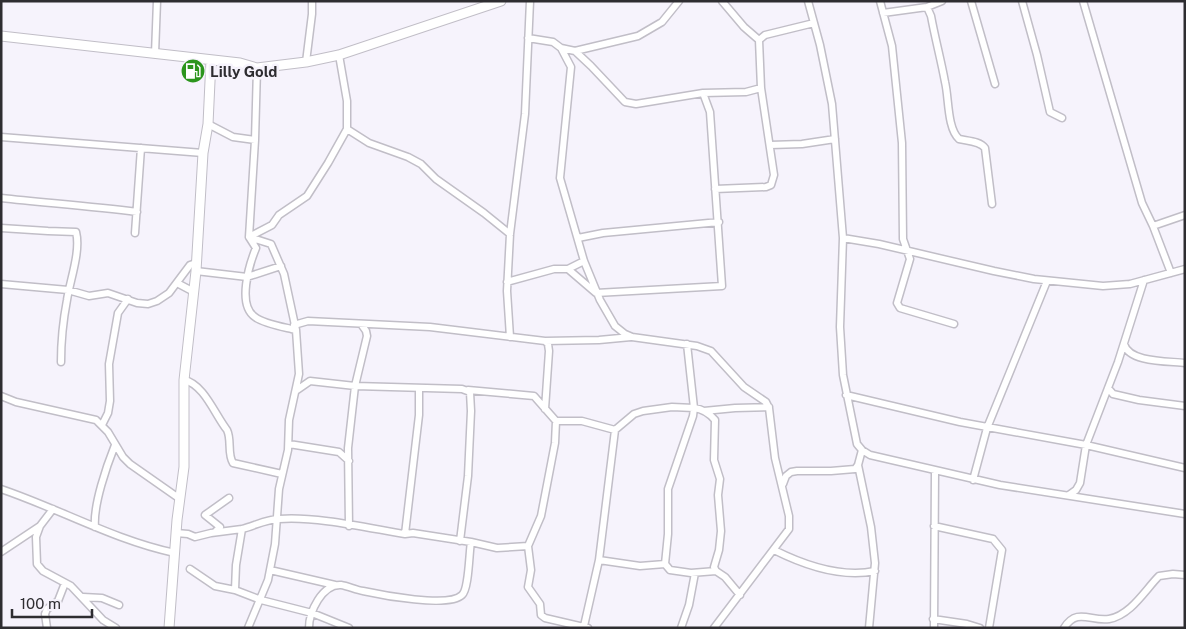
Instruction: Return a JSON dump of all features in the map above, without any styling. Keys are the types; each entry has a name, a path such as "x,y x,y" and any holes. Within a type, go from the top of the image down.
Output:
{"street":[{"path":"155,54 157,1"},
{"path":"306,62 312,1"},
{"path":"1,36 240,63 257,68 306,62 339,55 473,6 501,1"},
{"path":"510,337 507,315 507,282 510,234 525,114 530,1"},
{"path":"528,38 553,42 561,48 575,51 638,36 662,22 679,1"},
{"path":"722,1 744,27 760,40"},
{"path":"808,1 832,104 843,238 840,327 843,375 857,444 870,455 973,480 1185,514"},
{"path":"880,1 892,46 902,143 903,239 910,259 897,303 898,306 954,324"},
{"path":"884,13 927,6 942,1"},
{"path":"971,1 995,84"},
{"path":"1022,1 1050,112 1062,118"},
{"path":"1083,1 1142,203 1171,272"},
{"path":"927,6 931,16 954,130 959,139 978,143 985,148 992,204"},
{"path":"715,189 766,187 774,181 760,88 760,40 765,35 814,23"},
{"path":"561,48 571,68 560,178 584,261 596,293 615,326 632,337"},
{"path":"575,51 625,102 636,104 703,93 746,92 760,88"},
{"path":"250,236 272,225 280,215 307,196 347,129 347,101 339,55"},
{"path":"169,628 185,446 184,380 194,292 203,153 208,124 211,60"},
{"path":"257,68 250,236 256,248 247,277 247,307 253,316 260,320 295,328 308,321 430,327 545,341 632,337 687,344 711,351 744,387 766,402 769,407 775,458 783,485 790,523 785,535 714,628"},
{"path":"568,269 596,293 722,286 710,112 703,93"},
{"path":"208,124 233,137 255,140"},
{"path":"347,129 370,143 408,157 421,164 436,179 484,212 510,234"},
{"path":"1,137 203,153"},
{"path":"770,145 802,144 835,139"},
{"path":"135,233 141,148"},
{"path":"1,198 137,212"},
{"path":"1153,226 1185,215"},
{"path":"578,238 603,233 718,222"},
{"path":"1,228 76,232 78,240 61,339 61,362"},
{"path":"248,628 261,600 276,544 279,489 289,444 290,420 299,374 295,328 284,274 272,244 250,236"},
{"path":"843,238 1047,281 1103,286 1130,284 1185,269"},
{"path":"507,282 554,269 568,269 584,261"},
{"path":"1,284 68,290 89,296 108,293 137,303 151,304 169,293 190,265 247,277 281,266"},
{"path":"1069,495 1076,490 1080,483 1086,445 1118,362 1144,280"},
{"path":"973,480 987,428 1047,281"},
{"path":"177,283 194,292"},
{"path":"102,425 108,413 110,401 109,364 118,313 128,300"},
{"path":"349,526 348,448 355,386 367,336 361,324"},
{"path":"545,341 548,344 549,351 545,409"},
{"path":"687,344 694,408 668,489 668,534 665,564 670,570 695,573 716,571"},
{"path":"1124,344 1125,350 1131,354 1156,361 1185,363"},
{"path":"1118,362 1124,355 1131,354"},
{"path":"299,374 310,381 355,386 468,390 534,396 546,389"},
{"path":"184,380 194,383 202,392 227,430 230,436 231,459 233,463 282,474"},
{"path":"297,390 310,381"},
{"path":"405,534 420,415 420,388"},
{"path":"1108,388 1113,394"},
{"path":"460,541 469,467 471,396 468,390"},
{"path":"1105,396 1113,394 1148,402 1181,404 1185,406"},
{"path":"846,395 987,428 1086,445 1185,468"},
{"path":"1,396 16,402 96,420 108,432 115,445 130,464 180,499"},
{"path":"534,396 556,421 555,443 541,516 528,546 531,570 528,587 540,604 541,615 545,618 586,627 598,560 616,430 634,414 643,411 672,408 694,408 704,411 769,407"},
{"path":"704,411 715,420 714,460 720,478 718,495 721,531 720,550 714,567 740,595"},
{"path":"556,421 582,421 616,430"},
{"path":"289,444 339,452 349,461"},
{"path":"95,526 95,516 106,468 115,445"},
{"path":"339,452 348,448"},
{"path":"862,450 858,465 871,527 875,571 869,628"},
{"path":"783,485 786,476 791,472 855,469 858,465"},
{"path":"934,628 935,471"},
{"path":"1,489 95,526 120,538 175,553"},
{"path":"215,532 220,528 205,515 229,498"},
{"path":"53,509 40,526 36,537 37,564 43,571 71,586 103,620 116,628"},
{"path":"176,533 195,537 215,532 242,529 278,518 324,521 405,534 413,533 497,548 528,546"},
{"path":"1,552 40,526"},
{"path":"934,526 992,539 1002,550 989,628"},
{"path":"235,590 236,565 242,529"},
{"path":"309,628 312,613 321,596 330,588 336,586 342,585 364,592 429,601 446,601 459,597 465,590 471,542"},
{"path":"774,550 797,561 829,569 862,574 875,571"},
{"path":"598,560 640,566 665,564"},
{"path":"190,569 215,586 235,590 261,600 312,613 336,626 349,628"},
{"path":"270,570 336,586"},
{"path":"681,628 689,605 695,573"},
{"path":"1064,628 1069,620 1074,617 1114,618 1143,597 1159,576 1185,575"},
{"path":"47,628 45,614 47,609 58,602 65,583"},
{"path":"82,597 102,598 120,605"},
{"path":"933,619 980,628"}],"place":[{"name":"Lilly Gold","path":"193,71"}]}
